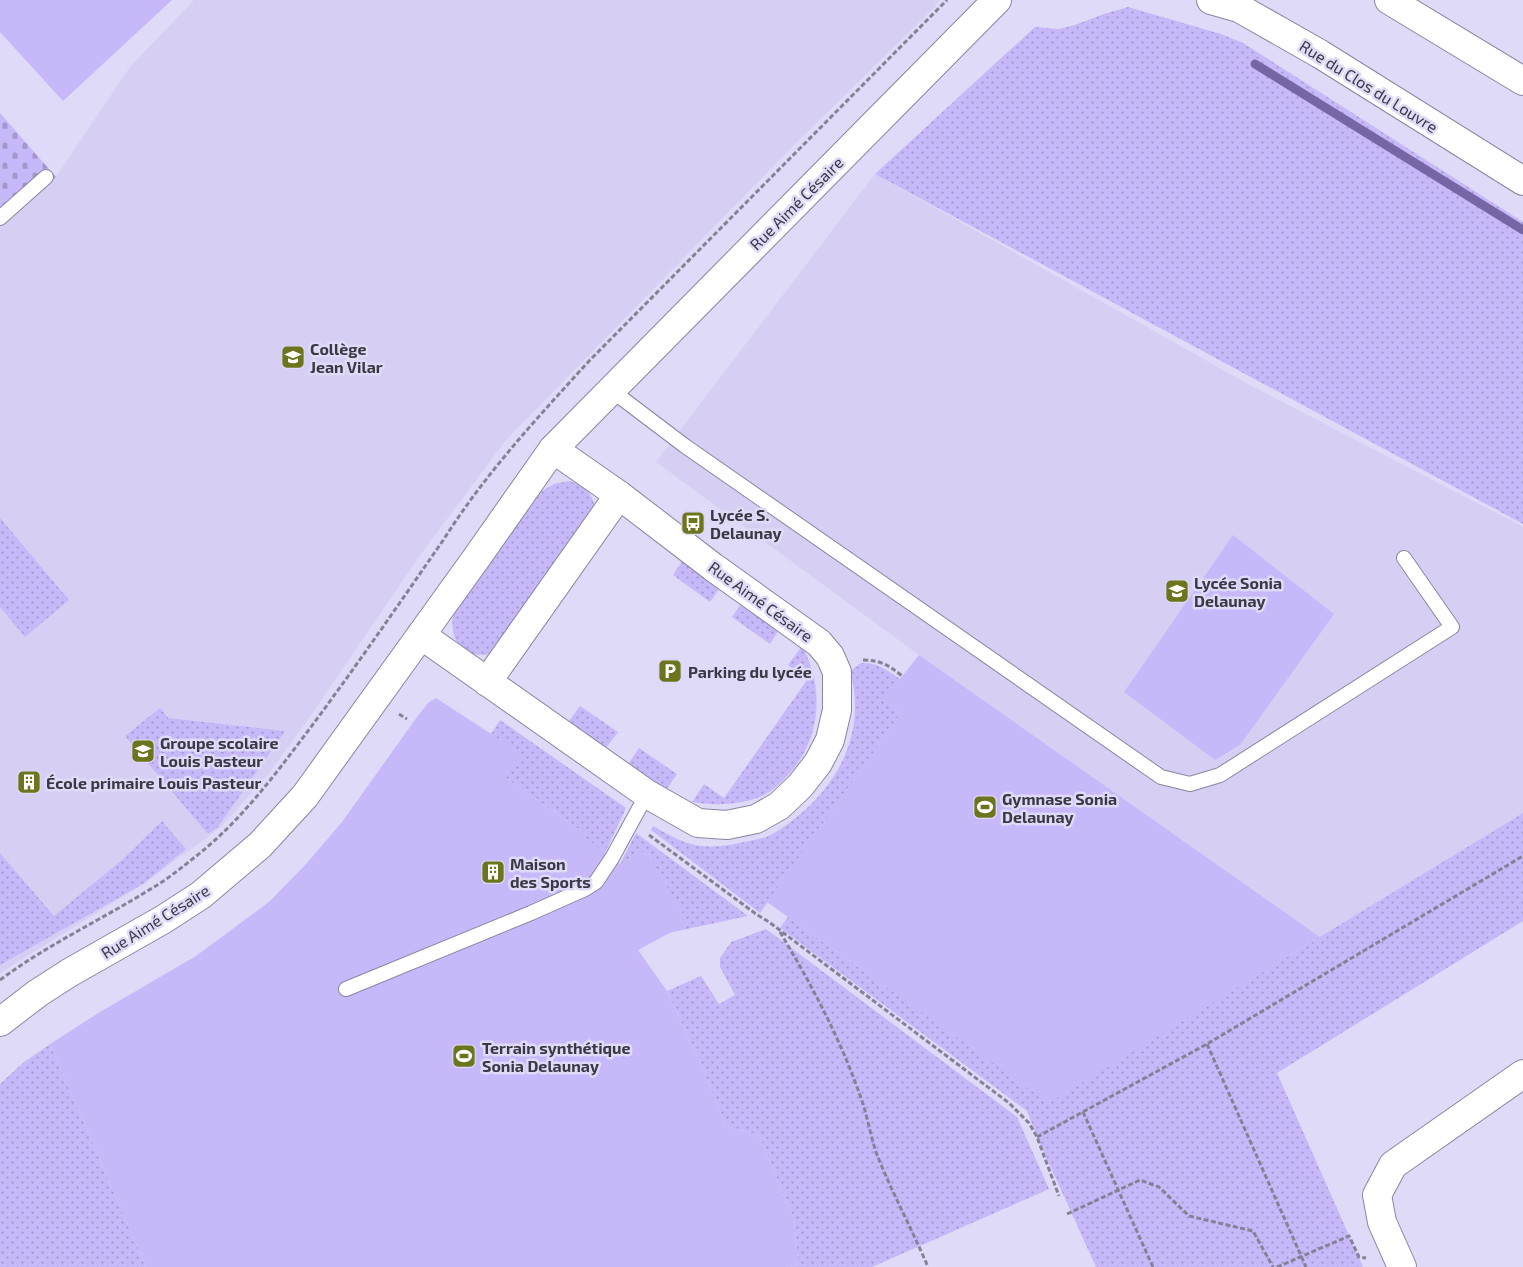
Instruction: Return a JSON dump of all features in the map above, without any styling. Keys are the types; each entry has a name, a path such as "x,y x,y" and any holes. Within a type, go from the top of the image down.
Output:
{"street":[{"name":"Rue Aimé Césaire","path":"0,1022 46,988 164,919 201,895 260,845 305,796 553,449 997,0"},
{"name":"Rue du Clos du Louvre","path":"1211,0 1239,8 1320,54 1523,181"},
{"path":"1389,0 1523,81"},
{"name":"Rue Aimé Césaire","path":"421,635 647,794 698,823 726,825 756,820 779,806 800,786 818,763 830,740 837,710 837,672 830,656 819,642 706,562 619,495 553,449"},
{"path":"487,682 619,495"},
{"path":"1402,1267 1382,1222 1377,1195 1394,1165 1523,1074"}],"lane":[{"path":"0,218 46,177"},
{"path":"611,390 686,446 1161,777 1190,784 1220,775 1452,626 1404,558"},
{"path":"346,989 531,913 585,889 596,882 647,794"}],"path":[{"path":"632,822 1009,1103 1029,1124 1037,1137 1059,1196"},
{"path":"1037,1137 1207,1044 1523,856"},
{"path":"778,930 801,967 826,1015 862,1104 876,1152 928,1267"},
{"path":"1207,1044 1306,1267"},
{"path":"1083,1112 1153,1267"},
{"path":"1067,1214 1140,1180 1160,1187 1189,1216 1253,1230 1273,1267"},
{"path":"1277,1267 1342,1239"}],"shaded area":[{"name":"Collège Jean Vilar","path":"194,0 939,0 935,7 799,140 506,440 418,558 305,724 266,777 220,828 143,884 0,973 0,227 56,177 129,68"},
{"name":"Lycée Sonia Delaunay","path":"875,174 1248,384 1523,527 1523,813 1320,937 919,655 656,462"}],"green space":[{"path":"0,0 172,0 63,101 0,32"},
{"path":"1128,7 1221,34 1243,43 1523,222 1523,524 875,174 1035,27 1059,29"},
{"path":"0,113 56,177 0,227"},
{"path":"569,481 581,486 588,492 597,513 494,654 484,655 468,652 457,642 452,625 453,615 542,491 554,484"},
{"path":"0,518 69,600 25,637 0,607"},
{"path":"1233,535 1334,614 1240,745 1215,760 1124,692"},
{"path":"683,560 721,586 710,602 673,575"},
{"path":"743,601 780,628 770,644 732,617"},
{"path":"802,646 814,679 816,713 813,730 799,761 777,786 764,795 747,801 729,804 692,802 704,784 724,798 807,680 788,665"},
{"name":"Gymnase Sonia Delaunay","path":"919,655 1320,937 1049,1103 767,902 902,712 883,700"},
{"path":"861,663 877,665 900,679 884,700 902,712 760,913 651,830 653,826 689,844 719,846 766,837 798,816 814,802 827,786 838,769 846,751 855,713 850,671"},
{"name":"Terrain synthétique Sonia Delaunay","path":"436,698 522,754 506,778 587,835 586,838 620,864 646,850 688,923 638,950 667,991 702,1066 726,1126 759,1135 794,1219 798,1264 791,1267 146,1267 50,1044 100,1012 196,956 269,902 307,863 342,822 417,717 428,703"},
{"path":"580,706 618,732 606,748 569,721"},
{"path":"160,708 168,718 285,731 218,827 208,834 125,736"},
{"path":"500,720 626,808 605,853 585,838 587,835 506,778 491,734"},
{"path":"639,748 677,774 666,790 629,763"},
{"path":"1523,813 1523,921 1277,1073 1363,1267 1096,1267 1027,1111 780,928 788,917 1049,1102"},
{"path":"162,821 186,849 143,884 0,965 0,853 54,916 123,859"},
{"path":"636,833 748,916 668,933 688,923 646,851 620,864"},
{"path":"766,929 1017,1117 1049,1189 872,1267 791,1267 798,1264 794,1219 759,1135 726,1126 702,1066 667,991 701,976 719,1004 735,995 720,967 720,958 731,942"},
{"path":"50,1044 146,1267 0,1267 0,1084 23,1063"}],"waterway":[{"path":"1255,64 1523,230"}],"place":[{"name":"Collège Jean Vilar","path":"293,357"},
{"name":"Lycée S. Delaunay","path":"693,523"},
{"name":"Lycée Sonia Delaunay","path":"1177,591"},
{"name":"Parking du lycée","path":"670,671"},
{"name":"Groupe scolaire Louis Pasteur","path":"143,751"},
{"name":"École primaire Louis Pasteur","path":"29,782"},
{"name":"Gymnase Sonia Delaunay","path":"985,807"},
{"name":"Maison des Sports","path":"493,872"},
{"name":"Terrain synthétique Sonia Delaunay","path":"464,1056"}]}
